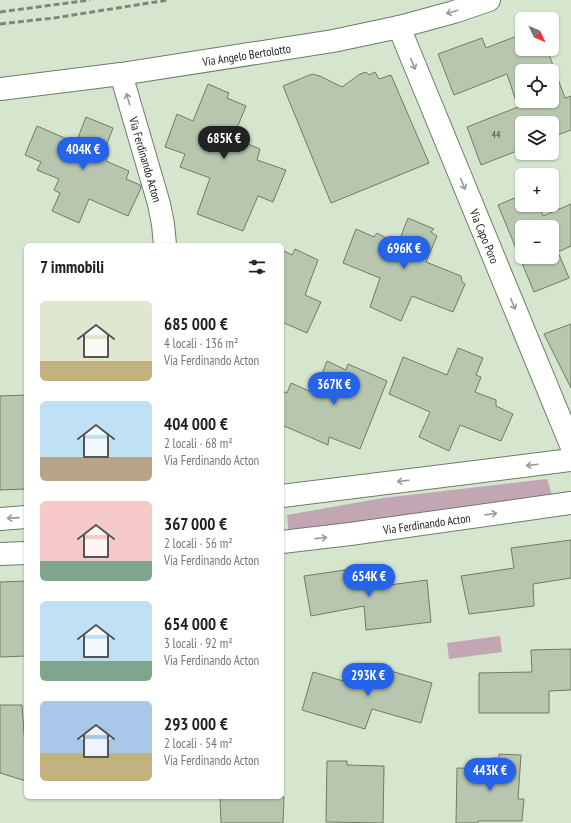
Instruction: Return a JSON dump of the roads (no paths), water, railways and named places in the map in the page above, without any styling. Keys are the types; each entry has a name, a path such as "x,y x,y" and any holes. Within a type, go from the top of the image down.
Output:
{"street":[{"name":"Via Angelo Bertolotto","path":"0,89 121,74 333,41 398,28 489,0"},
{"name":"Via Capo Poro","path":"398,28 571,445"},
{"name":"Via Ferdinando Acton","path":"121,74 159,204 165,243"},
{"path":"284,496 571,460"},
{"name":"Via Ferdinando Acton","path":"284,542 571,503"},
{"path":"0,519 24,517"},
{"path":"0,554 24,553"}],"railway":[{"path":"0,12 90,0"},
{"path":"0,24 54,18 168,0"}]}
